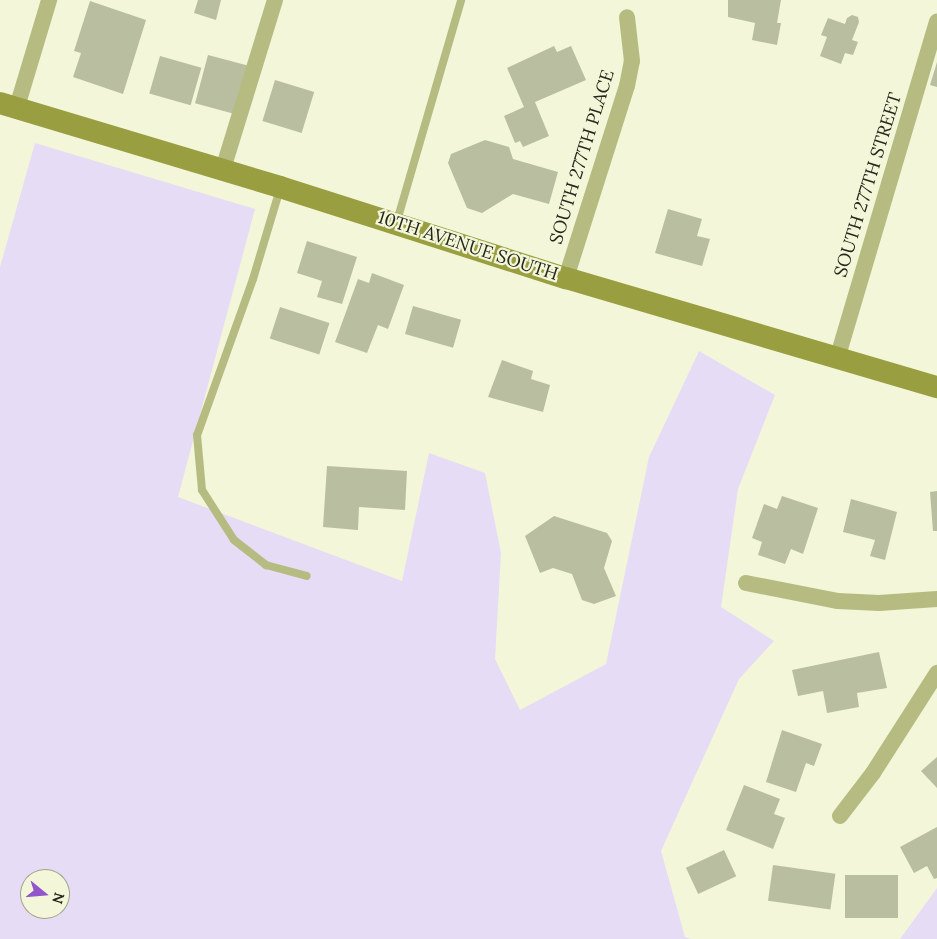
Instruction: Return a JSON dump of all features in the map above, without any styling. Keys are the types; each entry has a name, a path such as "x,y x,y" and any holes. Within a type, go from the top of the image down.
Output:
{"main road":[{"name":"10TH AVENUE SOUTH","path":"8,105 280,187 566,278 937,387"}],"street":[{"path":"8,105 49,0"},
{"path":"223,170 275,0"},
{"name":"SOUTH 277TH PLACE","path":"566,278 627,86 632,61 626,17"},
{"name":"SOUTH 277TH STREET","path":"837,359 937,22"},
{"path":"746,583 838,601 879,603 937,599"},
{"path":"840,816 873,773 937,673"}],"lane":[{"path":"396,223 461,0"},
{"path":"280,187 252,279 197,435 202,490 234,540 266,565 307,576"}],"shaded area":[{"path":"35,143 255,209 178,497 402,581 429,453 485,473 501,553 495,659 520,710 606,664 649,457 699,351 775,395 738,489 721,607 774,641 739,679 661,851 685,937 691,939 0,939 0,267"},
{"path":"937,888 937,939 900,939"}],"building":[{"path":"198,0 221,0 216,20 194,13"},
{"path":"728,0 781,0 777,23 781,23 777,45 752,40 755,23 728,17"},
{"path":"90,1 146,20 123,94 73,77 81,53 74,51"},
{"path":"852,15 858,17 859,22 852,40 858,42 853,55 845,53 841,64 820,56 827,37 821,35 828,18 845,24 847,18"},
{"path":"554,46 557,52 571,46 586,80 535,102 549,136 523,147 520,141 515,143 504,116 524,107 507,68"},
{"path":"208,55 248,66 235,114 195,103"},
{"path":"160,56 201,68 191,105 149,93"},
{"path":"937,62 937,87 930,85"},
{"path":"275,80 314,92 302,133 262,121"},
{"path":"485,140 509,147 513,159 558,172 549,204 513,194 482,213 467,208 448,163 451,154"},
{"path":"668,209 702,219 697,236 710,239 702,266 655,253"},
{"path":"307,241 357,257 342,304 317,297 322,281 297,273"},
{"path":"372,273 404,285 388,329 378,325 367,353 335,342 358,279 369,283"},
{"path":"413,306 461,320 453,348 405,334"},
{"path":"280,307 329,323 319,354 270,338"},
{"path":"502,360 533,371 531,379 550,385 543,412 488,397"},
{"path":"327,466 407,471 405,510 359,507 358,530 323,527"},
{"path":"937,491 937,531 933,531 930,492"},
{"path":"782,496 818,508 803,554 791,549 785,564 758,555 762,542 752,538 764,504 777,509"},
{"path":"851,499 897,512 885,560 870,556 875,540 843,532"},
{"path":"554,516 607,533 612,541 604,568 616,596 594,604 582,600 572,574 553,568 540,573 525,536"},
{"path":"879,652 887,688 857,693 859,707 827,713 823,691 798,696 792,670"},
{"path":"782,730 822,744 814,766 806,763 796,792 766,782"},
{"path":"937,757 937,788 921,771"},
{"path":"744,785 780,799 774,814 785,818 773,849 726,830"},
{"path":"937,827 937,878 934,879 927,866 914,873 900,847"},
{"path":"724,850 736,876 698,894 686,868"},
{"path":"773,865 835,874 830,909 768,901"},
{"path":"845,875 898,875 898,918 845,918"}]}
